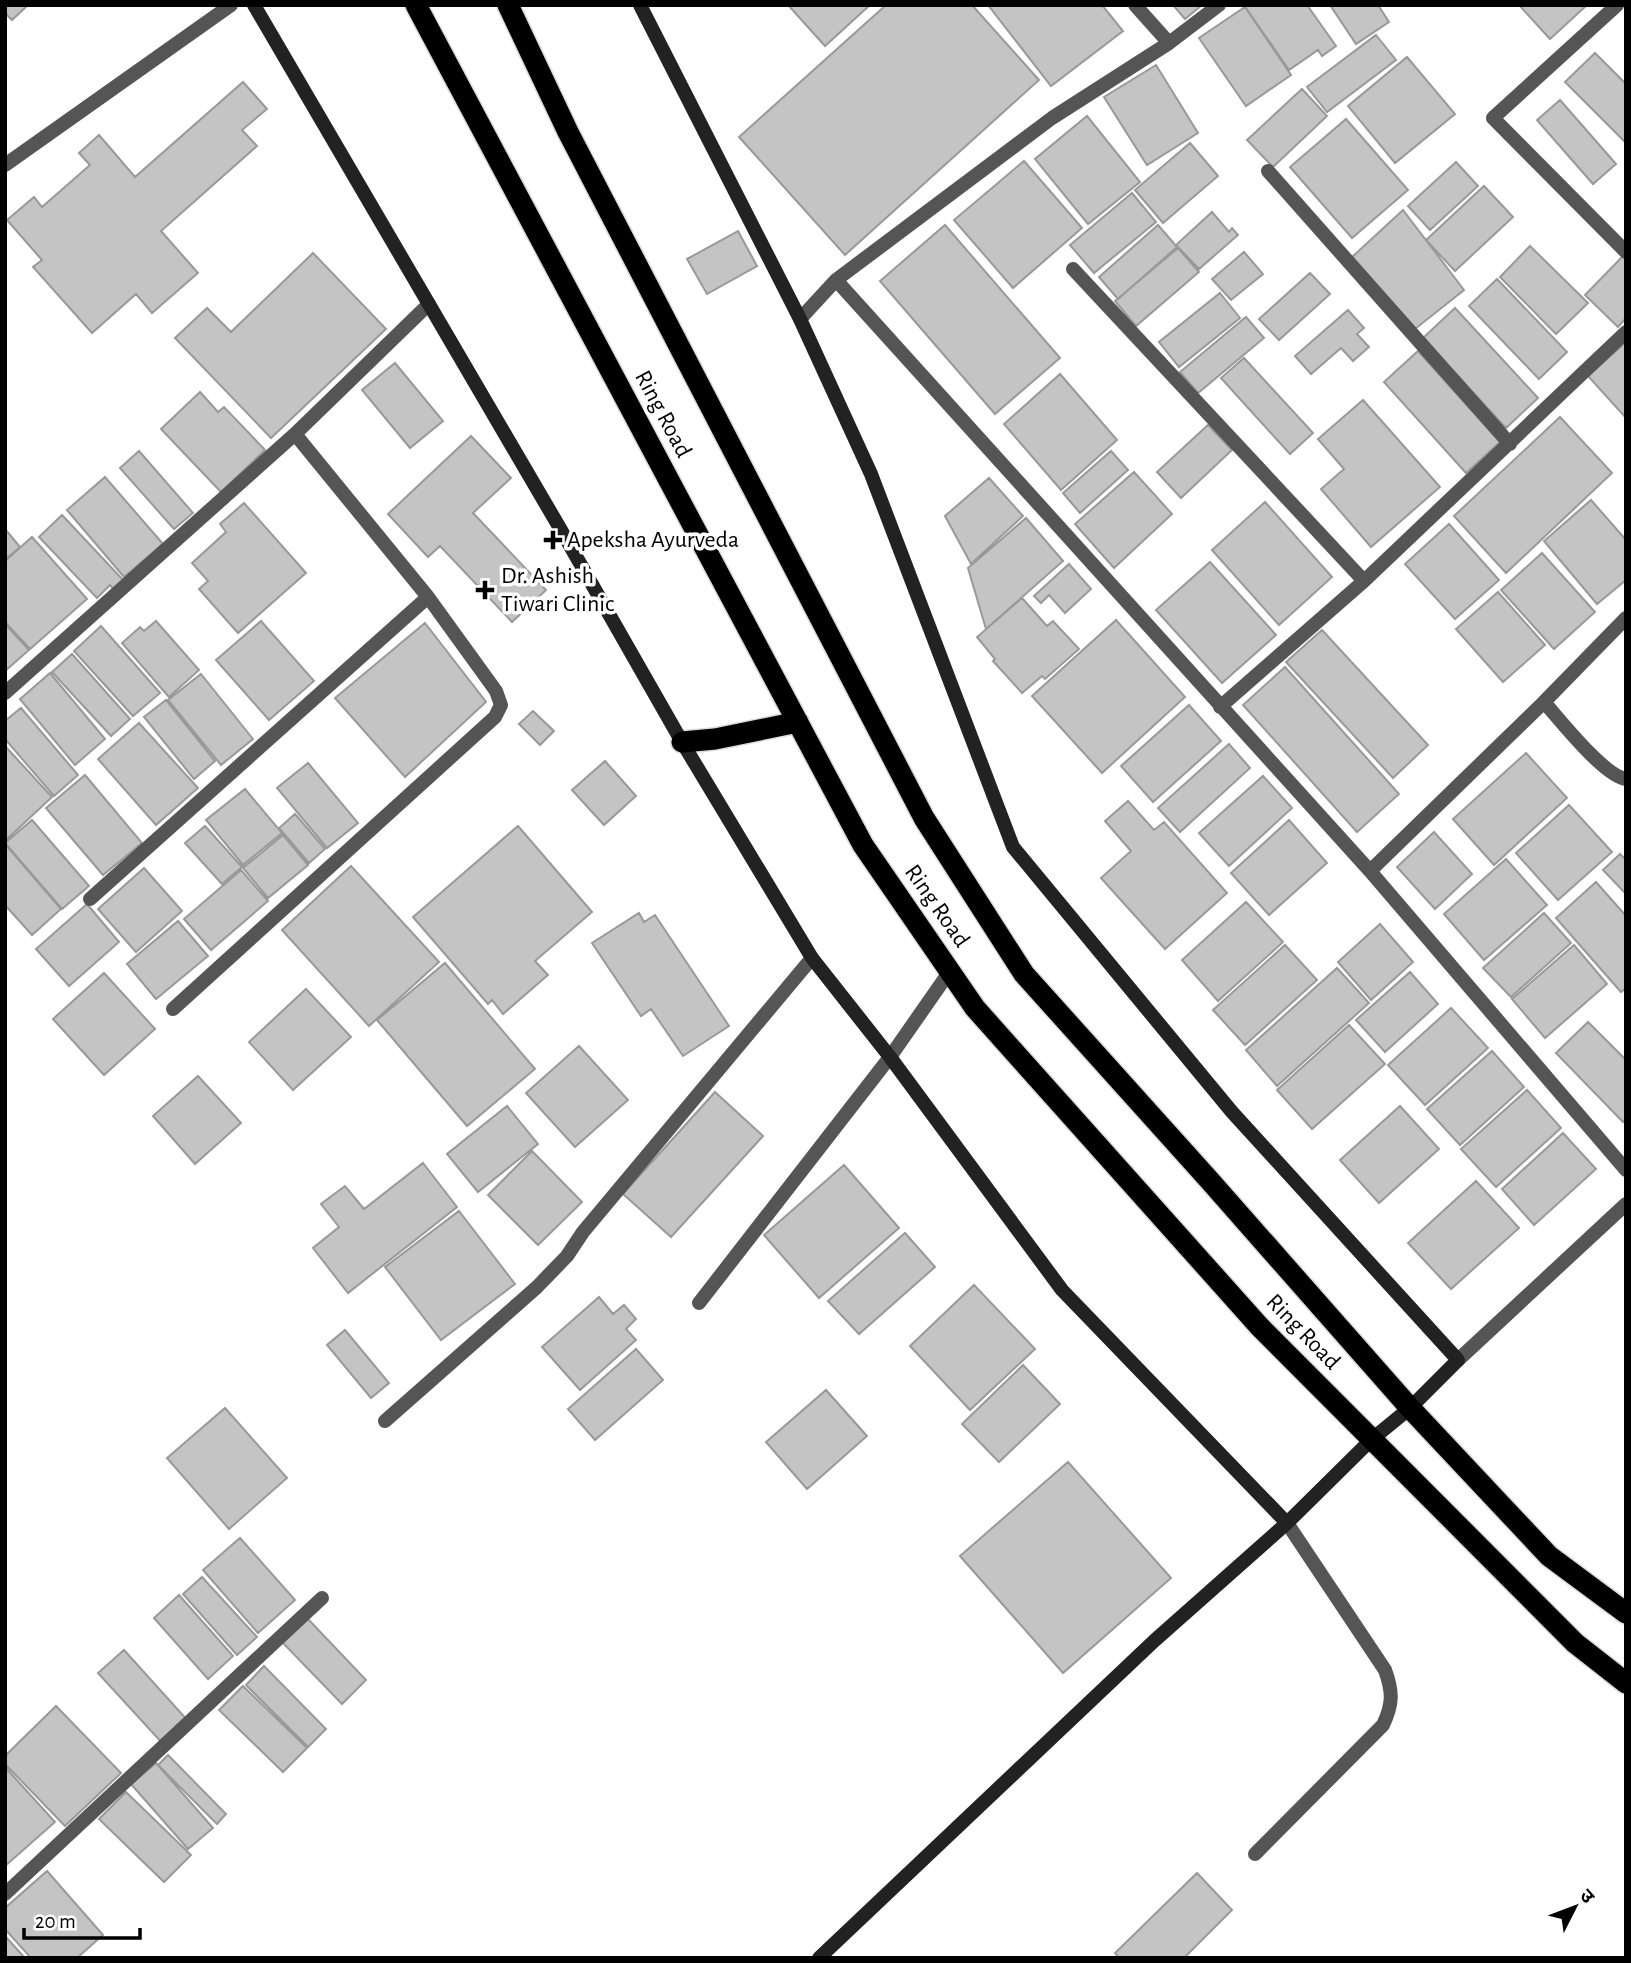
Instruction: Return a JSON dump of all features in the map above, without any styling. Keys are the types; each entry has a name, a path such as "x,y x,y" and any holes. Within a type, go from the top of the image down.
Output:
{"highway":[{"name":"Ring Road","path":"416,5 863,845 975,1008 1259,1326 1575,1643 1626,1683"},
{"name":"Ring Road","path":"508,5 568,132 931,830 1024,974 1410,1408 1549,1556 1626,1613"},
{"path":"682,742 715,739 798,722"}],"street":[{"path":"5,165 232,5"},
{"path":"254,5 682,742 812,958 890,1057 1062,1290 1287,1523 1385,1670 1392,1689 1391,1707 1383,1725 1255,1854"},
{"path":"640,5 800,319 871,474 1013,847 1232,1112 1458,1360"},
{"path":"1135,5 1169,43"},
{"path":"800,319 836,280 1052,118 1169,43 1219,5"},
{"path":"1617,5 1493,118 1626,252"},
{"path":"1268,171 1510,444"},
{"path":"1073,269 1364,581"},
{"path":"836,280 1370,871 1626,1170"},
{"path":"5,693 295,435 429,304"},
{"path":"1220,707 1364,581 1626,332"},
{"path":"173,1009 495,717 501,705 496,691 428,597 295,435"},
{"path":"90,899 428,597"},
{"path":"1370,871 1544,702 1626,618"},
{"path":"1544,702 1605,769 1618,778 1626,779"},
{"path":"384,1421 537,1287 567,1256 583,1231 812,958"},
{"path":"699,1303 890,1057 950,971"},
{"path":"819,1958 1154,1641 1287,1523 1371,1440 1410,1408 1626,1204"},
{"path":"5,1894 322,1598"}],"building":[{"path":"5,5 28,5 12,20 5,13"},
{"path":"788,5 870,5 825,46"},
{"path":"886,5 972,5 1039,80 845,255 739,137"},
{"path":"988,5 1102,5 1123,31 1051,86"},
{"path":"1173,5 1202,5 1185,19"},
{"path":"1244,5 1307,5 1336,46 1322,56 1318,50 1289,70"},
{"path":"1330,5 1378,5 1389,22 1356,44"},
{"path":"1519,5 1587,5 1550,39"},
{"path":"1245,7 1291,75 1246,106 1199,38"},
{"path":"1376,35 1396,60 1327,112 1307,87"},
{"path":"1595,53 1626,84 1626,143 1565,82"},
{"path":"1407,57 1455,114 1395,163 1348,106"},
{"path":"1156,65 1198,133 1147,165 1104,97"},
{"path":"243,82 267,109 242,130 257,146 161,231 198,273 152,313 136,294 92,333 33,267 42,260 7,220 34,197 42,207 90,165 79,153 99,135 135,177"},
{"path":"1302,89 1327,116 1273,167 1247,140"},
{"path":"1560,100 1616,164 1593,184 1537,120"},
{"path":"1087,116 1140,182 1088,224 1035,159"},
{"path":"1346,119 1408,190 1352,238 1290,167"},
{"path":"1190,143 1218,176 1163,223 1135,190"},
{"path":"1024,161 1082,228 1013,288 954,220"},
{"path":"1456,162 1478,186 1430,230 1408,206"},
{"path":"1484,186 1513,217 1455,271 1426,240"},
{"path":"1132,193 1156,222 1094,273 1070,245"},
{"path":"1403,210 1464,290 1415,329 1351,258"},
{"path":"1212,212 1229,232 1232,228 1238,235 1199,269 1176,245"},
{"path":"945,225 1060,358 995,414 880,281"},
{"path":"1158,225 1177,247 1118,299 1099,277"},
{"path":"738,231 757,266 707,294 687,259"},
{"path":"1530,246 1588,303 1556,334 1500,277"},
{"path":"1178,248 1199,272 1136,326 1115,301"},
{"path":"1244,252 1263,274 1231,300 1212,279"},
{"path":"313,253 386,329 271,438 175,338 207,308 231,332"},
{"path":"1624,255 1626,318 1618,327 1585,295"},
{"path":"1310,273 1330,294 1279,340 1259,319"},
{"path":"1497,279 1567,352 1539,379 1469,306"},
{"path":"1220,293 1240,318 1179,367 1159,342"},
{"path":"1455,308 1538,398 1506,428 1423,338"},
{"path":"1348,310 1364,328 1357,334 1369,347 1353,361 1341,348 1311,374 1295,356"},
{"path":"1246,317 1264,338 1198,393 1180,372"},
{"path":"1626,342 1626,418 1588,376"},
{"path":"1418,351 1500,442 1466,473 1384,382"},
{"path":"1244,358 1313,433 1290,454 1221,378"},
{"path":"395,363 443,421 410,448 362,390"},
{"path":"1060,374 1117,440 1061,490 1004,424"},
{"path":"200,392 218,412 224,407 265,450 221,492 161,429"},
{"path":"1363,400 1440,487 1371,547 1321,489 1344,469 1318,439"},
{"path":"1560,417 1612,473 1506,573 1454,516"},
{"path":"1208,425 1232,450 1181,498 1157,472"},
{"path":"471,436 511,478 473,513 546,590 512,622 440,546 428,557 388,514"},
{"path":"139,451 193,513 174,529 120,468"},
{"path":"1111,451 1128,470 1080,513 1063,493"},
{"path":"1134,472 1172,514 1114,568 1075,524"},
{"path":"105,477 163,544 124,577 67,510"},
{"path":"989,478 1023,516 971,564 945,516"},
{"path":"1591,500 1626,540 1626,580 1597,604 1544,541"},
{"path":"1265,502 1332,577 1279,625 1212,550"},
{"path":"244,503 306,573 238,633 199,589 208,581 192,563 226,532 220,524"},
{"path":"62,515 124,581 114,590 110,585 97,598 39,537"},
{"path":"1026,518 1063,561 986,629 968,568"},
{"path":"1449,524 1499,580 1455,619 1405,564"},
{"path":"5,529 20,547 5,560"},
{"path":"32,537 87,599 30,649 5,622 5,561"},
{"path":"1542,553 1595,612 1554,649 1501,590"},
{"path":"1210,562 1276,635 1222,683 1156,610"},
{"path":"1069,564 1091,589 1065,613 1049,595 1041,603 1034,596"},
{"path":"1498,592 1545,645 1503,682 1456,629"},
{"path":"1022,598 1047,626 1053,621 1079,649 1045,679 1042,676 1022,693 993,661 995,659 977,637"},
{"path":"1116,620 1185,697 1102,773 1032,696"},
{"path":"156,621 199,670 169,697 122,643 140,627 144,631"},
{"path":"261,621 314,681 269,720 216,660"},
{"path":"425,623 486,702 405,777 335,698"},
{"path":"5,624 29,650 5,671"},
{"path":"101,626 160,693 133,716 74,651"},
{"path":"1322,630 1428,745 1393,778 1286,662"},
{"path":"72,654 130,719 111,736 52,672"},
{"path":"1285,667 1399,794 1357,832 1243,705"},
{"path":"50,673 105,739 75,765 20,699"},
{"path":"201,674 253,739 221,765 168,700"},
{"path":"166,700 215,761 194,779 144,717"},
{"path":"1189,705 1221,741 1153,802 1121,766"},
{"path":"21,708 78,775 54,796 5,739 5,721"},
{"path":"533,711 554,731 540,745 519,724"},
{"path":"139,723 198,788 156,825 98,759"},
{"path":"1229,744 1250,768 1180,832 1158,808"},
{"path":"5,746 52,797 5,841"},
{"path":"1526,753 1567,798 1494,865 1453,819"},
{"path":"605,761 636,796 604,825 572,790"},
{"path":"308,763 358,823 327,848 277,788"},
{"path":"85,775 142,843 103,875 46,808"},
{"path":"1263,776 1292,808 1229,866 1199,833"},
{"path":"245,789 282,833 243,865 206,820"},
{"path":"1128,801 1154,830 1164,822 1227,893 1165,949 1101,878 1131,851 1105,821"},
{"path":"1569,805 1612,852 1558,900 1516,853"},
{"path":"295,814 325,849 309,863 279,828"},
{"path":"32,820 89,886 62,909 5,843"},
{"path":"1289,820 1327,863 1269,915 1231,873"},
{"path":"205,826 242,867 222,884 185,843"},
{"path":"518,826 592,912 535,961 548,975 503,1014 492,1000 488,1004 413,917"},
{"path":"1434,832 1472,874 1435,909 1397,867"},
{"path":"283,835 308,865 268,898 243,868"},
{"path":"5,844 61,909 32,935 5,905"},
{"path":"1620,854 1626,860 1626,894 1603,870"},
{"path":"1506,859 1547,905 1484,960 1444,914"},
{"path":"351,866 439,962 369,1026 282,930"},
{"path":"144,868 182,911 136,952 98,909"},
{"path":"241,870 268,901 211,950 184,919"},
{"path":"1596,882 1626,916 1626,988 1621,992 1556,918"},
{"path":"1246,902 1283,942 1218,1001 1182,960"},
{"path":"87,904 119,942 69,986 36,949"},
{"path":"639,913 644,922 655,915 729,1026 683,1056 651,1009 641,1016 592,943"},
{"path":"1544,913 1571,943 1511,997 1483,968"},
{"path":"178,921 208,956 156,999 127,964"},
{"path":"1380,924 1413,962 1371,1000 1338,962"},
{"path":"1285,945 1317,980 1245,1045 1213,1010"},
{"path":"1574,945 1607,984 1545,1038 1512,999"},
{"path":"445,963 535,1069 467,1126 377,1020"},
{"path":"1337,968 1369,1003 1277,1086 1246,1050"},
{"path":"1410,972 1438,1004 1385,1052 1356,1020"},
{"path":"104,973 155,1029 104,1075 53,1019"},
{"path":"306,989 351,1037 293,1090 249,1042"},
{"path":"1451,1008 1488,1048 1425,1105 1388,1065"},
{"path":"1588,1022 1626,1060 1626,1119 1623,1122 1556,1053"},
{"path":"1349,1025 1385,1064 1312,1129 1277,1090"},
{"path":"579,1046 628,1100 575,1147 526,1093"},
{"path":"1492,1051 1524,1087 1460,1145 1427,1109"},
{"path":"198,1076 241,1123 195,1164 153,1116"},
{"path":"1527,1090 1561,1128 1496,1187 1461,1149"},
{"path":"715,1092 763,1136 671,1237 623,1194"},
{"path":"507,1106 538,1144 478,1192 447,1154"},
{"path":"1400,1106 1439,1149 1379,1203 1340,1160"},
{"path":"1563,1133 1596,1169 1534,1225 1502,1189"},
{"path":"532,1151 582,1202 538,1245 488,1195"},
{"path":"423,1163 457,1207 348,1293 313,1248 339,1227 321,1204 345,1186 364,1209"},
{"path":"844,1165 899,1228 819,1298 764,1235"},
{"path":"1476,1181 1519,1228 1451,1289 1408,1243"},
{"path":"459,1211 515,1284 441,1340 385,1267"},
{"path":"905,1233 935,1267 859,1334 828,1301"},
{"path":"974,1285 1035,1349 970,1410 910,1346"},
{"path":"599,1297 613,1314 624,1305 636,1319 626,1329 636,1340 580,1390 542,1347"},
{"path":"345,1330 389,1383 371,1398 327,1345"},
{"path":"636,1349 663,1380 595,1440 568,1409"},
{"path":"1023,1365 1060,1404 999,1462 962,1424"},
{"path":"826,1390 867,1436 807,1489 766,1442"},
{"path":"225,1408 287,1478 229,1529 167,1458"},
{"path":"1068,1462 1171,1578 1063,1673 960,1556"},
{"path":"240,1538 295,1600 258,1633 203,1570"},
{"path":"202,1577 257,1637 237,1655 183,1594"},
{"path":"179,1595 233,1656 208,1679 154,1618"},
{"path":"307,1618 366,1680 342,1704 282,1642"},
{"path":"124,1650 189,1722 164,1745 98,1673"},
{"path":"264,1666 326,1729 308,1747 246,1685"},
{"path":"243,1686 307,1748 283,1772 219,1710"},
{"path":"56,1706 121,1773 65,1826 5,1764 5,1756"},
{"path":"168,1755 226,1814 217,1824 158,1765"},
{"path":"156,1763 213,1828 188,1849 131,1784"},
{"path":"5,1767 55,1822 5,1866"},
{"path":"126,1792 191,1855 164,1882 99,1819"},
{"path":"47,1871 103,1935 77,1958 31,1958 5,1929 5,1908"},
{"path":"1197,1873 1232,1910 1184,1958 1119,1958 1115,1953"},
{"path":"5,1936 25,1958 5,1958"}],"place":[{"name":"Apeksha Ayurveda","path":"553,540"},
{"name":"Dr. Ashish Tiwari Clinic","path":"485,590"}]}
